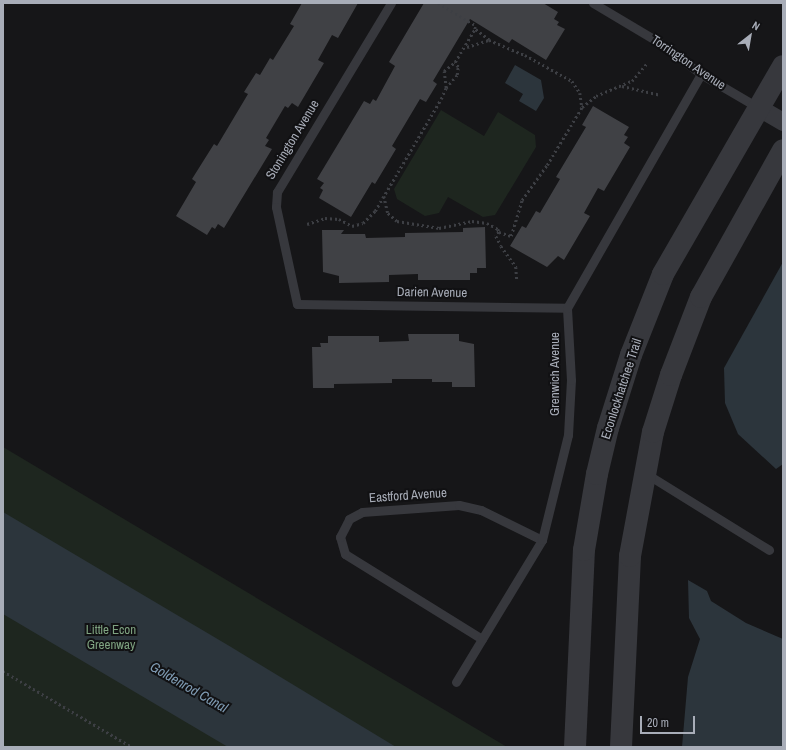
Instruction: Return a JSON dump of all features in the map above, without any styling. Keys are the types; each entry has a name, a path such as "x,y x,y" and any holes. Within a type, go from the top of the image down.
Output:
{"street":[{"name":"Econlockhatchee Trail","path":"575,747 584,550 597,474 608,428 631,355 663,274 783,66"},
{"name":"Torrington Avenue","path":"759,108 783,122"},
{"path":"621,747 630,556 653,432 671,375 701,297 783,150"}],"lane":[{"name":"Stonington Avenue","path":"296,304 276,207 276,192 391,3"},
{"name":"Torrington Avenue","path":"594,3 660,43 701,74 759,108"},
{"path":"567,308 701,74"},
{"name":"Darien Avenue","path":"296,304 567,308"},
{"name":"Grenwich Avenue","path":"456,682 542,540 568,435 571,380 567,308"},
{"path":"645,473 769,550"},
{"name":"Eastford Avenue","path":"482,640 345,554 340,538 349,519 362,512 459,505 481,510 542,540"}],"path":[{"path":"437,3 474,25 475,29 489,40 525,55 572,81 580,93 582,107"},
{"path":"464,50 475,29"},
{"path":"446,88 444,71 455,62 469,45 489,40"},
{"path":"307,224 325,218 339,219 352,226 363,223 372,216 446,88 457,75 458,67 455,62"},
{"path":"384,195 388,213 397,221 439,228 472,221 487,223 498,229 499,232 512,236 522,200 547,165 582,107 596,96 632,81 647,63"},
{"path":"622,86 660,94"},
{"path":"499,232 496,236 501,246 516,267 517,280"},
{"path":"3,671 132,747"}],"green space":[{"path":"441,110 484,136 498,112 535,135 536,147 495,215 483,217 448,197 439,213 425,216 397,199 394,189"},
{"name":"Little Econ Greenway","path":"3,447 507,747 3,747"}],"water":[{"path":"515,65 541,80 544,98 536,111 519,101 523,94 505,83"},
{"path":"783,262 783,464 776,469 738,434 725,403 724,368"},
{"name":"Goldenrod Canal","path":"3,512 396,747 228,747 3,614"},
{"path":"688,580 707,591 711,601 746,623 783,639 783,747 682,747 688,677 700,639 689,618"}],"building":[{"path":"302,3 358,3 338,38 332,35 318,60 324,63 298,107 292,103 288,108 285,106 266,138 269,140 265,146 272,149 224,228 218,224 215,229 212,227 207,235 176,216 196,182 192,179 214,144 217,146 248,94 244,92 256,73 260,75 270,58 273,60 294,26 290,24"},
{"path":"424,3 543,3 558,12 554,19 559,22 557,25 565,29 546,60 512,39 509,43 470,19 433,81 437,84 426,102 420,99 392,146 396,149 375,184 372,182 351,217 319,198 323,190 320,188 324,183 317,179 364,101 370,104 373,99 376,101 395,66 389,62"},
{"path":"593,106 629,127 624,135 628,137 624,143 630,147 604,191 598,188 584,213 590,216 564,260 558,256 547,267 510,246 522,226 526,228 536,211 540,213 560,179 556,177 586,127 582,125"},
{"path":"485,227 486,268 477,268 477,273 470,273 470,280 418,280 418,274 389,275 389,282 339,283 339,276 323,272 322,230 344,230 341,234 365,234 366,238 405,237 405,233 463,232 463,228"},
{"path":"408,334 459,334 459,341 474,344 475,387 452,387 452,382 432,382 432,379 392,379 392,383 334,384 334,388 313,388 312,347 321,347 320,343 328,343 328,336 379,336 379,342 409,341"}]}
